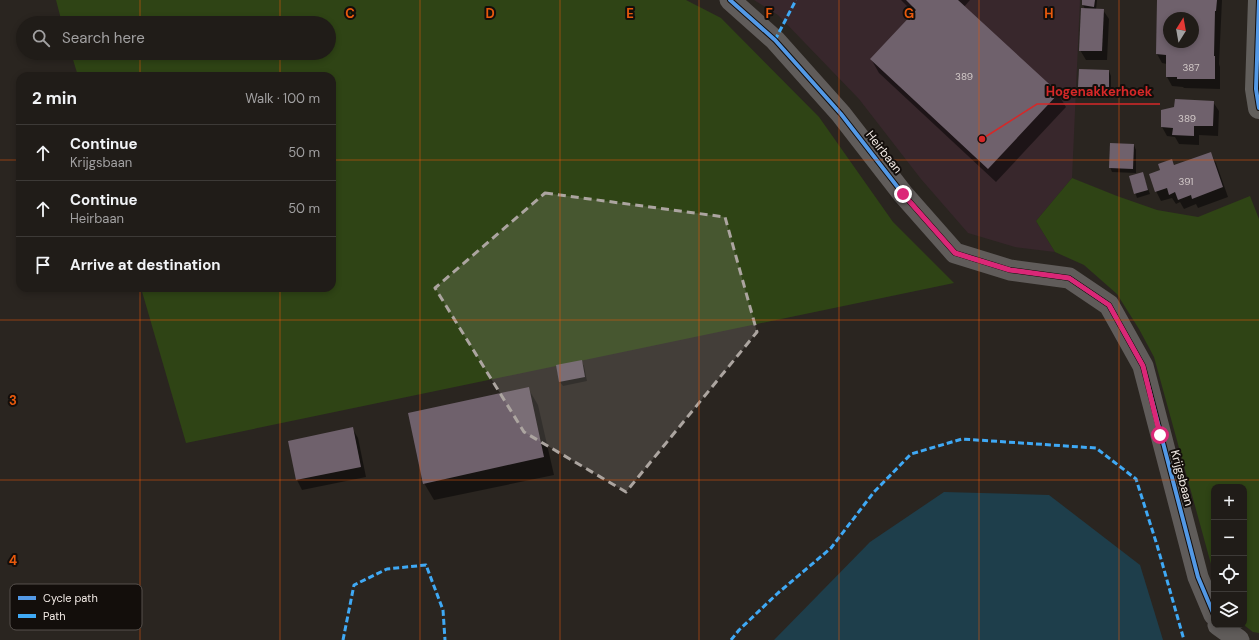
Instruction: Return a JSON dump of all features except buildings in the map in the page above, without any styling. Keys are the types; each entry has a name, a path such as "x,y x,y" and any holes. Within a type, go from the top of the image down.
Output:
{"main road":[{"path":"1259,0 1256,89 1259,108"}],"street":[{"name":"Heirbaan","path":"730,0 775,40 841,114 903,194 955,253 1010,270 1069,278"},
{"name":"Krijgsbaan","path":"1069,278 1109,305 1143,366 1198,577 1211,608"},
{"path":"1222,628 1239,640"}],"highlighted area":[{"path":"545,193 725,217 757,332 626,492 524,432 435,288"}],"shaded area":[{"path":"754,0 1080,0 1072,178 1036,221 1055,252 1015,247 968,233 921,179 859,99 778,15"}],"green space":[{"path":"56,0 686,0 721,18 819,117 893,222 954,283 186,443 142,292 336,292 336,72 77,72 73,60 336,60 336,16 60,16"},
{"path":"1072,178 1157,210 1198,217 1250,196 1259,219 1259,633 1253,632 1247,627 1247,484 1211,484 1211,564 1154,357 1139,329 1117,294 1084,265 1055,252 1036,221"}],"water":[{"path":"944,492 1049,495 1140,565 1163,640 774,640 870,542"}],"marked path":[{"path":"775,40 796,0"},
{"path":"731,640 739,630 778,593 831,548 874,492 911,454 962,439 1096,448 1136,479 1157,545 1184,640"},
{"path":"343,640 354,585 387,569 426,565 443,610 445,640"}],"cycle path":[{"path":"730,0 775,40 841,114 903,194 955,253 1010,270 1069,278 1109,305 1143,366 1198,577 1211,608"},
{"path":"1259,0 1256,89 1259,108"}],"place":[{"name":"Hogenakkerhoek","path":"982,139"}],"route":[{"path":"903,194 955,253 1010,270 1069,278 1109,305 1143,366 1160,435"}]}
